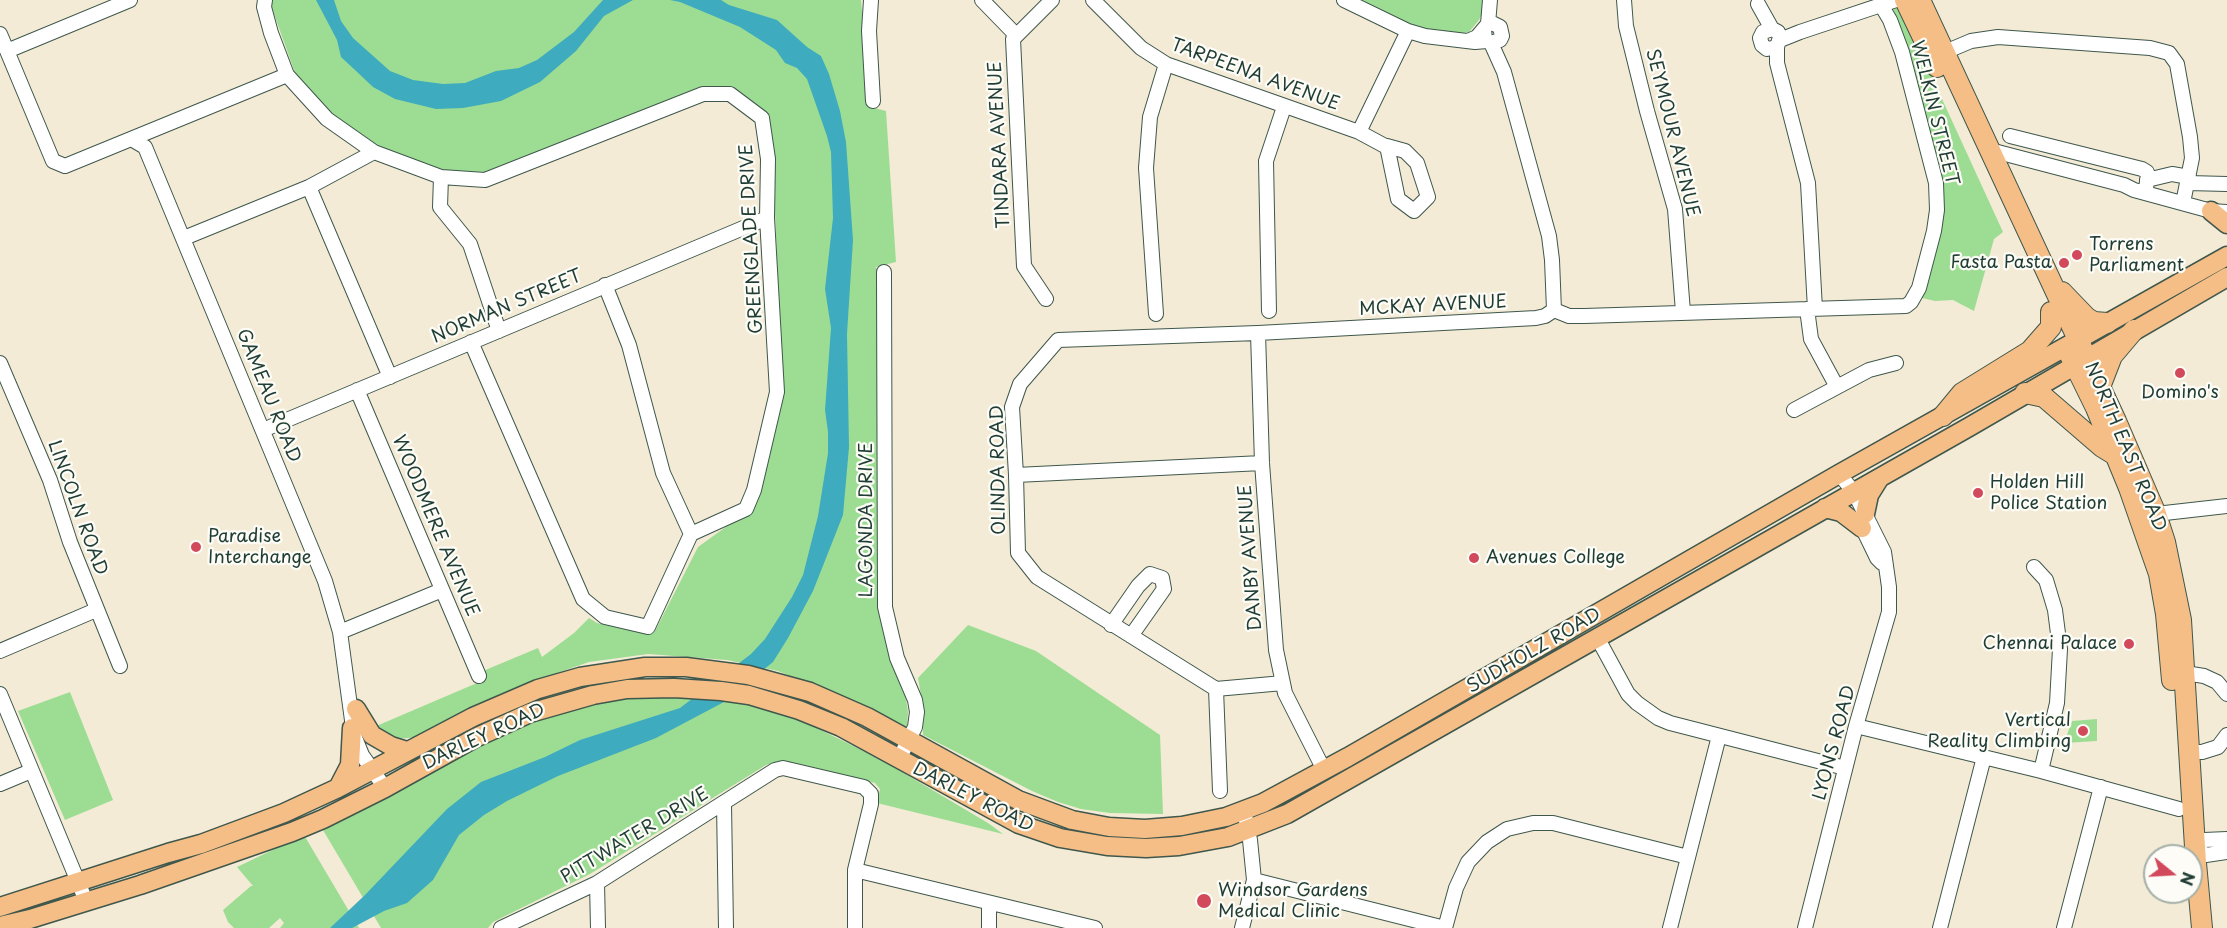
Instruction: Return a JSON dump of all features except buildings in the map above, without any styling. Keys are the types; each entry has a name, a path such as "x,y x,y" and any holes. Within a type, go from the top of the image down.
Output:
{"highway":[{"name":"NORTH EAST ROAD","path":"1905,0 1987,169 2051,312 2081,361 2159,574 2178,674 2189,752 2188,844"},
{"name":"NORTH EAST ROAD","path":"1920,0 2051,282 2072,343"},
{"path":"2051,282 2087,318 2094,322 2107,323"},
{"path":"1943,416 1962,393 2030,351 2051,327 2051,312"},
{"path":"2100,387 2112,356 2134,330"},
{"name":"NORTH EAST ROAD","path":"2081,361 2100,387 2156,514 2170,564 2181,620 2178,674 2180,809 2187,844"},
{"path":"2025,393 2044,398 2102,447 2115,455"},
{"path":"2148,542 2151,516 2156,514"},
{"path":"2189,904 2191,928"},
{"name":"NORTH EAST ROAD","path":"2198,904 2202,928"}],"main road":[{"path":"2219,211 2227,224"},
{"path":"2072,343 2221,259 2227,247"},
{"path":"2081,361 2227,277"},
{"name":"SUDHOLZ ROAD","path":"1244,811 1324,770 2072,343"},
{"name":"SUDHOLZ ROAD","path":"1248,830 1287,814 2081,361"},
{"path":"1825,508 1864,521 1869,495 1881,477 1867,458"},
{"path":"1514,662 1524,680"},
{"name":"DARLEY ROAD","path":"0,907 201,844 284,813 506,702 559,682 622,669 686,668 748,675 776,682 835,702 1018,800 1053,814 1091,824 1129,829 1161,828 1208,822 1244,811"},
{"name":"DARLEY ROAD","path":"0,926 30,919 233,854 292,832 385,788 475,738 548,707 611,691 667,688 721,691 762,698 830,722 1018,824 1044,834 1077,842 1128,848 1162,848 1204,842 1248,830"},
{"path":"356,709 372,735 391,746 407,751"},
{"path":"338,788 350,765 352,728"},
{"path":"1324,770 1329,790"}],"street":[{"path":"7,51 130,0"},
{"name":"GREENGLADE DRIVE","path":"265,0 264,7 271,33 287,75 327,119 374,152 441,177 485,180 703,94 730,94 762,118 768,159 766,218 777,392 754,490 746,508 691,534"},
{"path":"870,0 869,31 873,100"},
{"path":"982,0 1016,35 1052,0"},
{"name":"TARPEENA AVENUE","path":"1093,0 1141,48 1166,64 1359,132 1387,146"},
{"path":"1344,0 1408,31 1433,38 1468,40 1491,34"},
{"path":"1490,0 1491,34 1504,72 1549,236 1554,310"},
{"path":"1491,34 1497,0"},
{"name":"SEYMOUR AVENUE","path":"1624,0 1626,26 1675,209 1683,312"},
{"path":"1773,38 1800,32 1896,0"},
{"path":"1757,2 1773,38 1777,63 1808,183 1811,339 1837,387"},
{"name":"WELKIN STREET","path":"1811,309 1906,306 1914,298 1919,288 1934,231 1937,210 1936,183 1902,52 1890,20 1881,5"},
{"path":"1359,132 1408,31"},
{"path":"0,34 53,161 65,166 287,75"},
{"name":"TINDARA AVENUE","path":"1016,35 1012,39 1024,266 1046,299"},
{"path":"1945,52 1971,41 1998,37 2150,48 2169,53 2177,64 2192,158 2183,203"},
{"path":"1156,314 1146,168 1150,117 1166,64"},
{"path":"1269,311 1266,161 1284,107"},
{"path":"2010,135 2142,169 2147,172 2142,188"},
{"name":"GAMEAU ROAD","path":"133,140 144,146 325,581 340,632 363,738 374,769"},
{"path":"1990,150 2142,188 2183,203 2219,211"},
{"path":"184,238 309,187 374,152"},
{"path":"2142,188 2157,176 2172,174 2189,180 2227,184"},
{"path":"441,177 441,207 470,244 499,331"},
{"path":"309,187 390,377"},
{"name":"NORMAN STREET","path":"263,430 766,218"},
{"name":"LAGONDA DRIVE","path":"884,272 885,607 897,658 915,700 917,720 899,759"},
{"path":"471,342 583,599 605,617 648,627 691,534 663,473 629,345 605,285"},
{"name":"MCKAY AVENUE","path":"1058,340 1258,333 1536,318 1545,316 1554,310 1569,316 1584,316 1811,309"},
{"name":"DANBY AVENUE","path":"1258,333 1262,463 1276,650 1282,683 1292,708 1324,770"},
{"name":"OLINDA ROAD","path":"1058,340 1020,384 1012,407 1018,553 1037,577 1216,688"},
{"name":"LINCOLN ROAD","path":"0,363 50,480 70,542 120,666"},
{"path":"1794,410 1869,370 1896,363"},
{"name":"WOODMERE AVENUE","path":"357,390 479,676"},
{"path":"1016,475 1262,463"},
{"name":"LYONS ROAD","path":"1805,928 1856,726 1889,612 1889,587 1884,552 1864,521 1839,474"},
{"path":"2156,514 2227,506"},
{"path":"2034,567 2046,580 2055,609 2060,649 2057,703 2040,771"},
{"path":"1112,625 1138,586 1150,574 1162,579 1164,589 1131,636"},
{"path":"340,632 442,590"},
{"path":"0,651 96,610"},
{"path":"1598,638 1623,685 1637,703 1670,723 1845,768"},
{"path":"2178,674 2204,676 2217,682 2227,694"},
{"name":"GAMEAU ROAD","path":"348,677 352,728 358,746 385,788"},
{"path":"1220,791 1216,688 1282,683"},
{"path":"0,694 86,901"},
{"path":"1856,726 2040,771 2180,809"},
{"path":"2189,752 2202,752 2218,747 2227,735"},
{"path":"1670,928 1719,736"},
{"path":"1940,928 1984,757"},
{"name":"PITTWATER DRIVE","path":"501,928 597,884 776,770 783,768 864,787 871,794 871,804 855,870"},
{"path":"0,784 31,771"},
{"path":"2064,928 2101,787"},
{"path":"724,804 726,928"},
{"path":"1242,928 1254,880 1244,811"},
{"path":"1254,880 1445,928 1456,888 1468,862 1487,842 1507,829 1533,823 1553,823 1688,857"},
{"path":"2198,844 2204,840 2227,839"},
{"path":"2203,854 2227,852"},
{"path":"855,928 855,870 1095,928"},
{"path":"597,884 598,928"},
{"path":"988,903 989,928"}],"green space":[{"path":"269,0 861,0 867,71 867,106 886,111 896,262 876,267 880,285 881,617 891,663 905,693 908,712 907,728 844,698 778,671 727,660 648,654 589,662 525,684 417,737 398,739 382,735 374,727 477,683 483,679 483,671 538,648 542,657 574,633 589,618 597,623 624,629 655,631 698,547 748,511 782,391 773,159 767,114 730,88 485,172 438,171 376,146 326,109 295,73"},
{"path":"1357,0 1485,0 1479,20 1469,32 1452,35 1426,32"},
{"path":"1898,3 2003,232 1994,239 1974,311 1953,300 1935,301 1922,298 1935,248 1936,158 1910,52 1893,9"},
{"path":"968,625 1036,651 1160,735 1163,814 1110,813 1081,809 1058,802 923,735 922,701 918,678"},
{"path":"70,692 113,800 65,820 18,711"},
{"path":"660,693 747,703 794,717 880,759 1003,834 877,803 880,789 875,783 779,761 766,765 590,874 493,922 488,928 381,928 320,825 475,746 542,715 606,698"},
{"name":"Vertical Reality Climbing","path":"2097,719 2097,741 2064,743 2072,721"},
{"path":"304,835 359,928 280,928 284,923 280,918 269,928 234,928 228,922 223,910 253,886 237,867"}],"water":[{"path":"316,0 334,0 341,21 353,38 390,71 413,80 443,84 465,83 496,71 519,68 537,60 574,32 603,0 633,0 604,16 576,51 540,82 501,101 463,108 436,109 395,99 373,87 341,57 337,40"},
{"path":"670,0 721,0 729,5 777,20 807,47 821,56 829,74 846,142 853,240 847,334 849,447 843,515 813,591 773,662 724,702 656,738 558,776 507,801 484,815 459,835 433,880 407,903 384,911 352,928 330,928 365,895 447,809 481,782 545,757 580,740 680,708 751,654 765,639 803,575 818,516 828,453 825,410 831,328 825,289 833,218 831,152 807,79 797,68 785,63 776,50 740,27"}],"place":[{"name":"Torrens Parliament","path":"2077,255"},
{"name":"Fasta Pasta","path":"2064,263"},
{"name":"Domino's","path":"2180,373"},
{"name":"Holden Hill Police Station","path":"1978,493"},
{"name":"Paradise Interchange","path":"196,547"},
{"name":"Avenues College","path":"1474,558"},
{"name":"Chennai Palace","path":"2129,644"},
{"name":"Vertical Reality Climbing","path":"2083,731"},
{"name":"Windsor Gardens Medical Clinic","path":"1204,901"}]}
